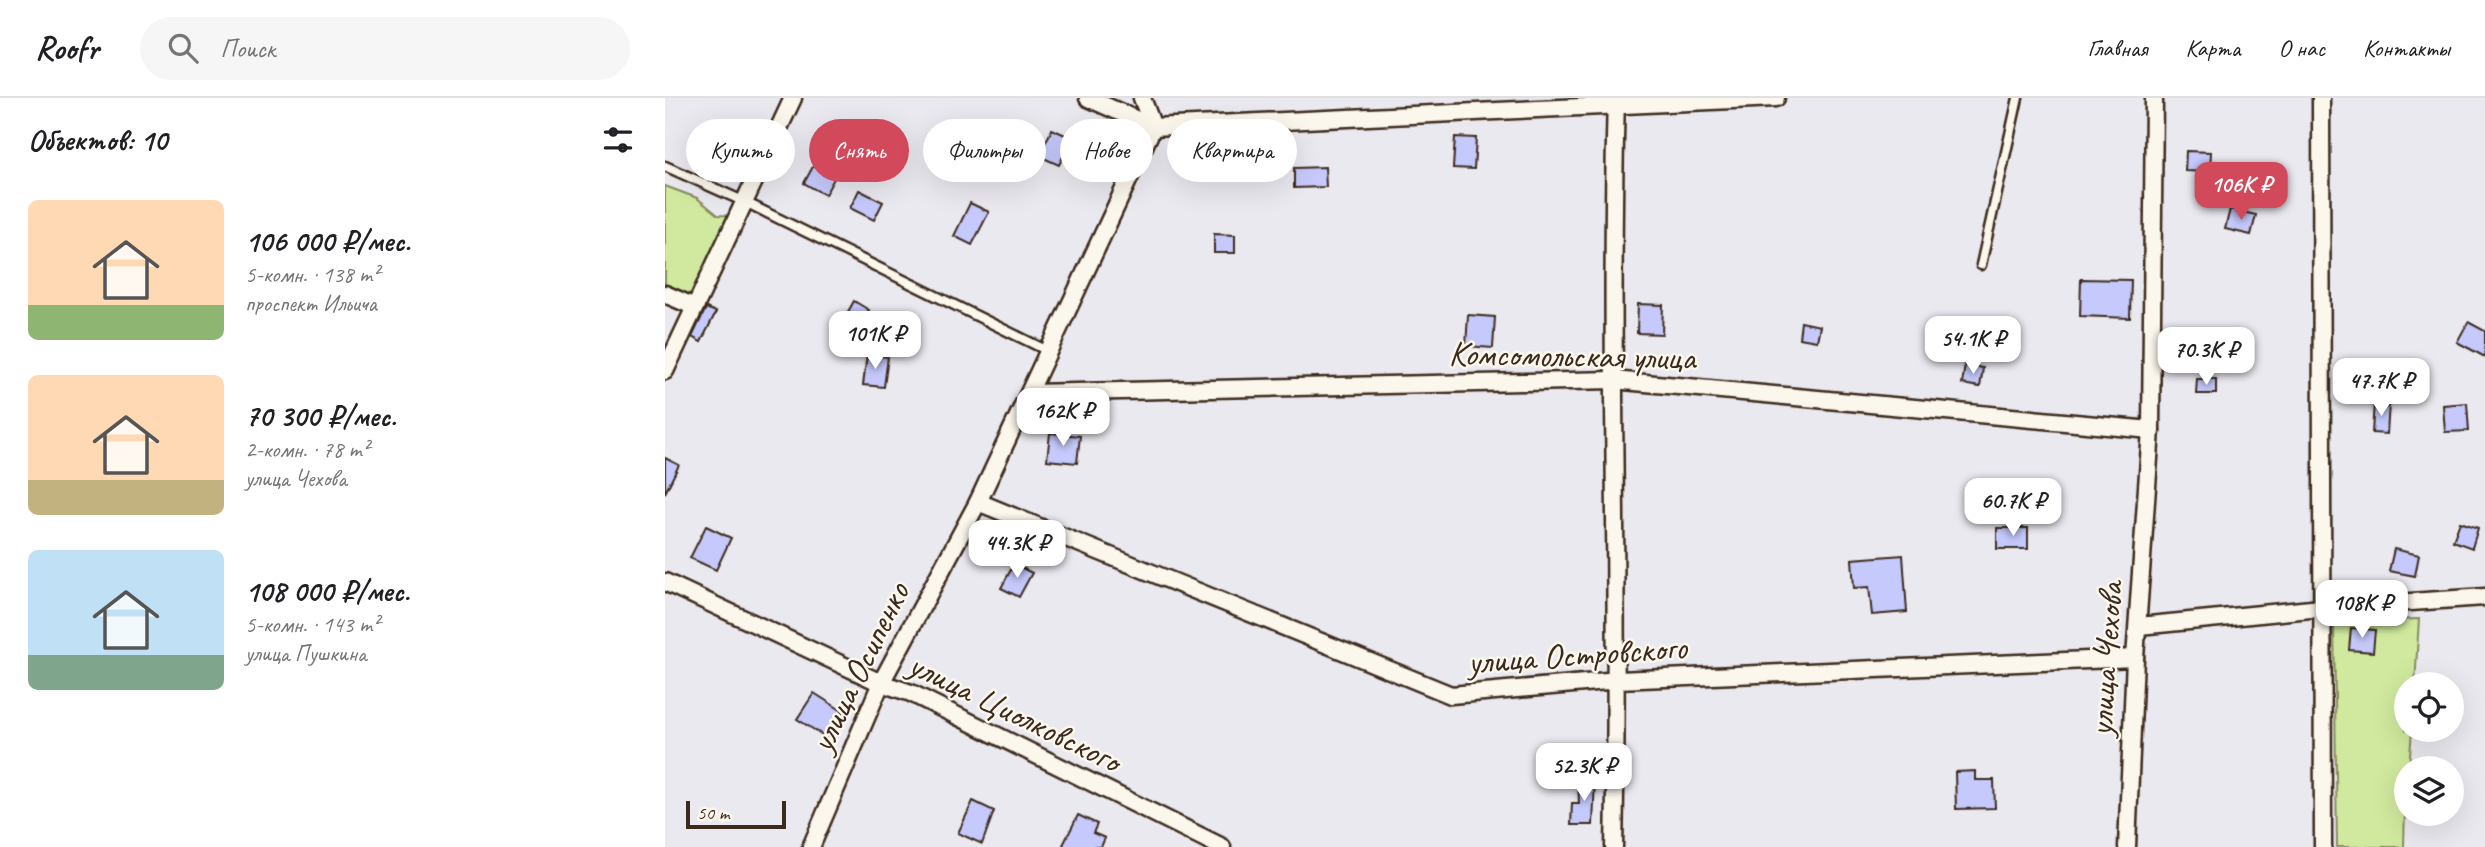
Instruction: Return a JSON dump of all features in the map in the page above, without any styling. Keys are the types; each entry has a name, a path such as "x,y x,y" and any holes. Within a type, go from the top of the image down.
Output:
{"street":[{"path":"665,371 793,98"},
{"path":"1088,98 1135,119"},
{"path":"1142,98 1150,119"},
{"path":"1153,127 1616,102 1776,98"},
{"name":"улица Чехова","path":"2127,847 2135,658 2151,430 2154,98"},
{"path":"2321,98 2323,847"},
{"path":"1614,847 1618,680 1613,380 1616,102"},
{"name":"улица Осипенко","path":"811,847 881,683 978,502 1128,182"},
{"path":"665,294 695,307"},
{"name":"Комсомольская улица","path":"1031,393 1613,380 2151,430"},
{"name":"улица Островского","path":"978,502 1451,695 1618,680 2135,658"},
{"name":"улица Циолковского","path":"665,582 881,683 912,693 1222,847"},
{"path":"2139,626 2321,607 2485,597"}],"lane":[{"path":"1981,265 2018,98"},
{"path":"665,166 745,202 1050,352"}],"green space":[{"path":"665,186 697,198 718,215 737,216 695,297 665,284"},
{"path":"2419,619 2416,672 2394,672 2394,742 2411,742 2410,756 2394,756 2394,826 2405,826 2404,847 2337,847 2334,622"}],"building":[{"path":"1052,129 1060,133 1059,165 1046,159 1046,141"},
{"path":"1455,137 1476,138 1474,169 1453,168"},
{"path":"2186,151 2211,152 2210,172 2185,171"},
{"path":"1325,167 1326,187 1294,188 1297,168"},
{"path":"809,174 809,182 832,182 825,195 804,183"},
{"path":"859,190 883,202 874,220 850,208"},
{"path":"970,203 989,212 972,245 954,236"},
{"path":"2230,209 2256,215 2251,235 2225,229"},
{"path":"1214,234 1235,235 1235,253 1214,253"},
{"path":"2081,279 2131,280 2130,318 2080,316"},
{"path":"854,301 869,310 854,337 839,328"},
{"path":"1638,304 1663,305 1662,334 1637,333"},
{"path":"706,308 716,312 701,342 692,337"},
{"path":"1468,315 1495,317 1493,348 1466,346"},
{"path":"1801,322 1820,326 1817,341 1799,338"},
{"path":"2468,322 2485,331 2485,357 2457,342"},
{"path":"867,354 888,357 884,387 863,385"},
{"path":"1965,365 1983,368 1980,387 1962,384"},
{"path":"2197,379 2216,379 2216,394 2196,394"},
{"path":"2374,402 2389,403 2387,434 2372,433"},
{"path":"2467,403 2469,431 2445,432 2443,405"},
{"path":"1050,433 1080,436 1077,463 1047,460"},
{"path":"665,458 679,465 665,493"},
{"path":"2460,522 2478,528 2472,548 2453,541"},
{"path":"706,526 731,538 716,570 690,558"},
{"path":"1997,528 2028,528 2028,549 1997,549"},
{"path":"2394,549 2419,555 2415,576 2389,571"},
{"path":"1903,555 1907,612 1872,615 1869,587 1854,588 1852,559"},
{"path":"1014,564 1032,573 1019,597 1001,588"},
{"path":"2351,628 2375,630 2373,652 2349,650"},
{"path":"814,693 844,712 827,738 797,719"},
{"path":"1975,771 1975,780 1994,780 1995,808 1956,809 1955,772"},
{"path":"1595,778 1593,825 1571,825 1572,803 1579,803 1578,779"},
{"path":"973,801 994,811 982,844 958,833"},
{"path":"1078,815 1097,824 1093,833 1105,838 1101,847 1062,847"}]}
